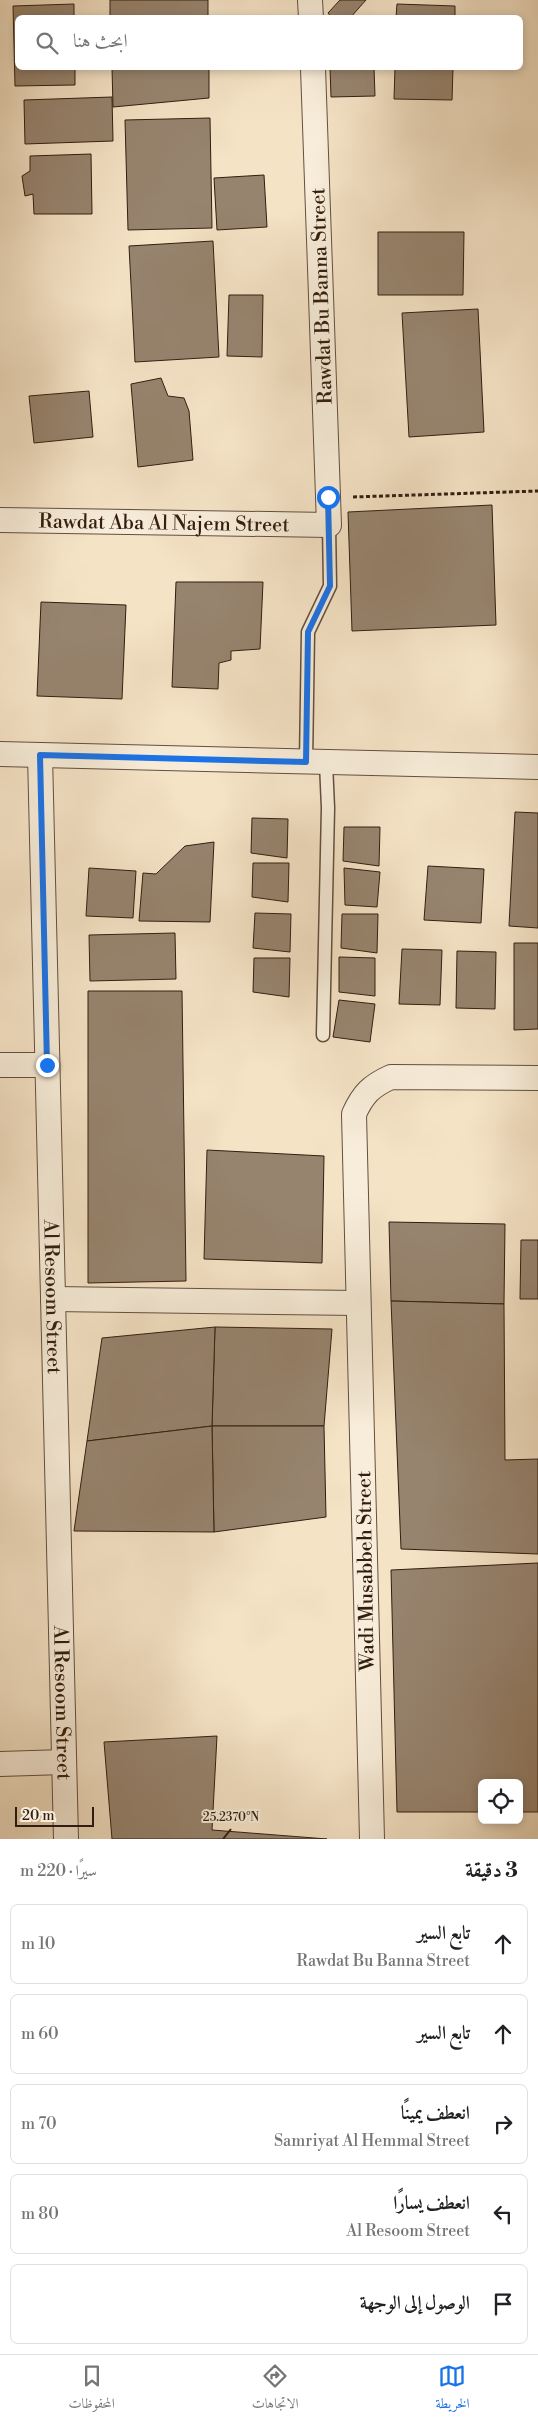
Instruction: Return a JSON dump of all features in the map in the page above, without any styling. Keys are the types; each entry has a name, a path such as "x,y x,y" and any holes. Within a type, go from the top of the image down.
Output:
{"street":[{"path":"310,0 311,15"},
{"name":"Rawdat Bu Banna Street","path":"313,70 328,525"},
{"name":"Rawdat Aba Al Najem Street","path":"0,520 328,525"},
{"path":"0,754 538,767"},
{"name":"Al Resoom Street","path":"40,755 66,1839"},
{"path":"0,1065 47,1065"},
{"name":"Wadi Musabbeh Street","path":"372,1839 354,1114 362,1097 373,1086 391,1077 538,1078"},
{"path":"53,1299 358,1303"},
{"path":"0,1764 64,1762"}],"lane":[{"path":"323,1035 328,808 316,762 308,632 330,586 328,525"}],"path":[{"path":"328,497 538,491"}],"building":[{"path":"110,0 208,0 208,15 110,15"},
{"path":"340,0 366,0 353,15 330,15 328,13"},
{"path":"74,4 74,15 15,15 15,70 75,70 75,85 15,86 13,6"},
{"path":"397,4 455,6 455,15 396,15"},
{"path":"112,70 209,70 209,98 113,107"},
{"path":"330,70 374,70 375,96 331,97"},
{"path":"395,70 453,70 452,100 394,99"},
{"path":"112,97 113,141 25,144 24,100"},
{"path":"210,118 212,228 128,230 125,120"},
{"path":"91,154 92,214 34,214 33,194 25,196 22,176 30,171 30,156"},
{"path":"264,175 267,227 217,230 214,178"},
{"path":"378,232 464,232 463,295 378,295"},
{"path":"213,241 219,357 135,362 129,246"},
{"path":"229,295 263,295 262,357 227,356"},
{"path":"478,309 484,432 409,437 402,313"},
{"path":"161,378 168,396 184,398 189,411 193,460 138,467 131,384"},
{"path":"89,391 93,437 34,443 29,396"},
{"path":"492,505 496,625 352,631 348,512"},
{"path":"176,582 263,582 260,649 231,651 231,660 219,663 218,689 172,687"},
{"path":"41,602 126,605 122,699 37,696"},
{"path":"515,812 538,813 538,928 509,926"},
{"path":"252,818 288,819 287,858 251,853"},
{"path":"344,827 380,827 379,866 343,861"},
{"path":"214,842 210,922 139,921 143,873 156,874 185,846"},
{"path":"253,863 289,863 288,902 252,897"},
{"path":"428,866 484,869 481,923 424,920"},
{"path":"89,868 136,871 133,918 86,916"},
{"path":"344,868 380,872 377,907 345,905"},
{"path":"255,913 291,914 290,952 253,948"},
{"path":"342,914 378,914 377,953 341,948"},
{"path":"175,933 176,979 90,981 89,935"},
{"path":"514,943 538,943 538,1029 514,1030"},
{"path":"402,949 442,950 440,1005 399,1004"},
{"path":"457,951 496,952 495,1009 456,1008"},
{"path":"339,957 375,958 375,996 339,992"},
{"path":"254,958 290,958 289,997 253,992"},
{"path":"88,991 182,991 186,1281 88,1283"},
{"path":"339,1000 375,1004 370,1042 333,1037"},
{"path":"207,1150 324,1156 322,1263 204,1259"},
{"path":"389,1222 505,1224 504,1304 391,1301"},
{"path":"521,1240 538,1240 538,1299 520,1299"},
{"path":"391,1301 504,1304 505,1460 538,1459 538,1554 401,1549"},
{"path":"215,1327 332,1329 324,1426 212,1426"},
{"path":"215,1327 212,1426 87,1441 102,1338"},
{"path":"212,1426 324,1426 326,1517 214,1532"},
{"path":"212,1426 214,1532 74,1531 87,1441"},
{"path":"538,1563 538,1812 523,1812 523,1779 478,1779 478,1812 397,1812 391,1570"},
{"path":"217,1736 212,1830 327,1839 112,1839 104,1742"}],"route":[{"path":"47,1065 40,755 306,762 308,632 330,586 328,497"}]}
